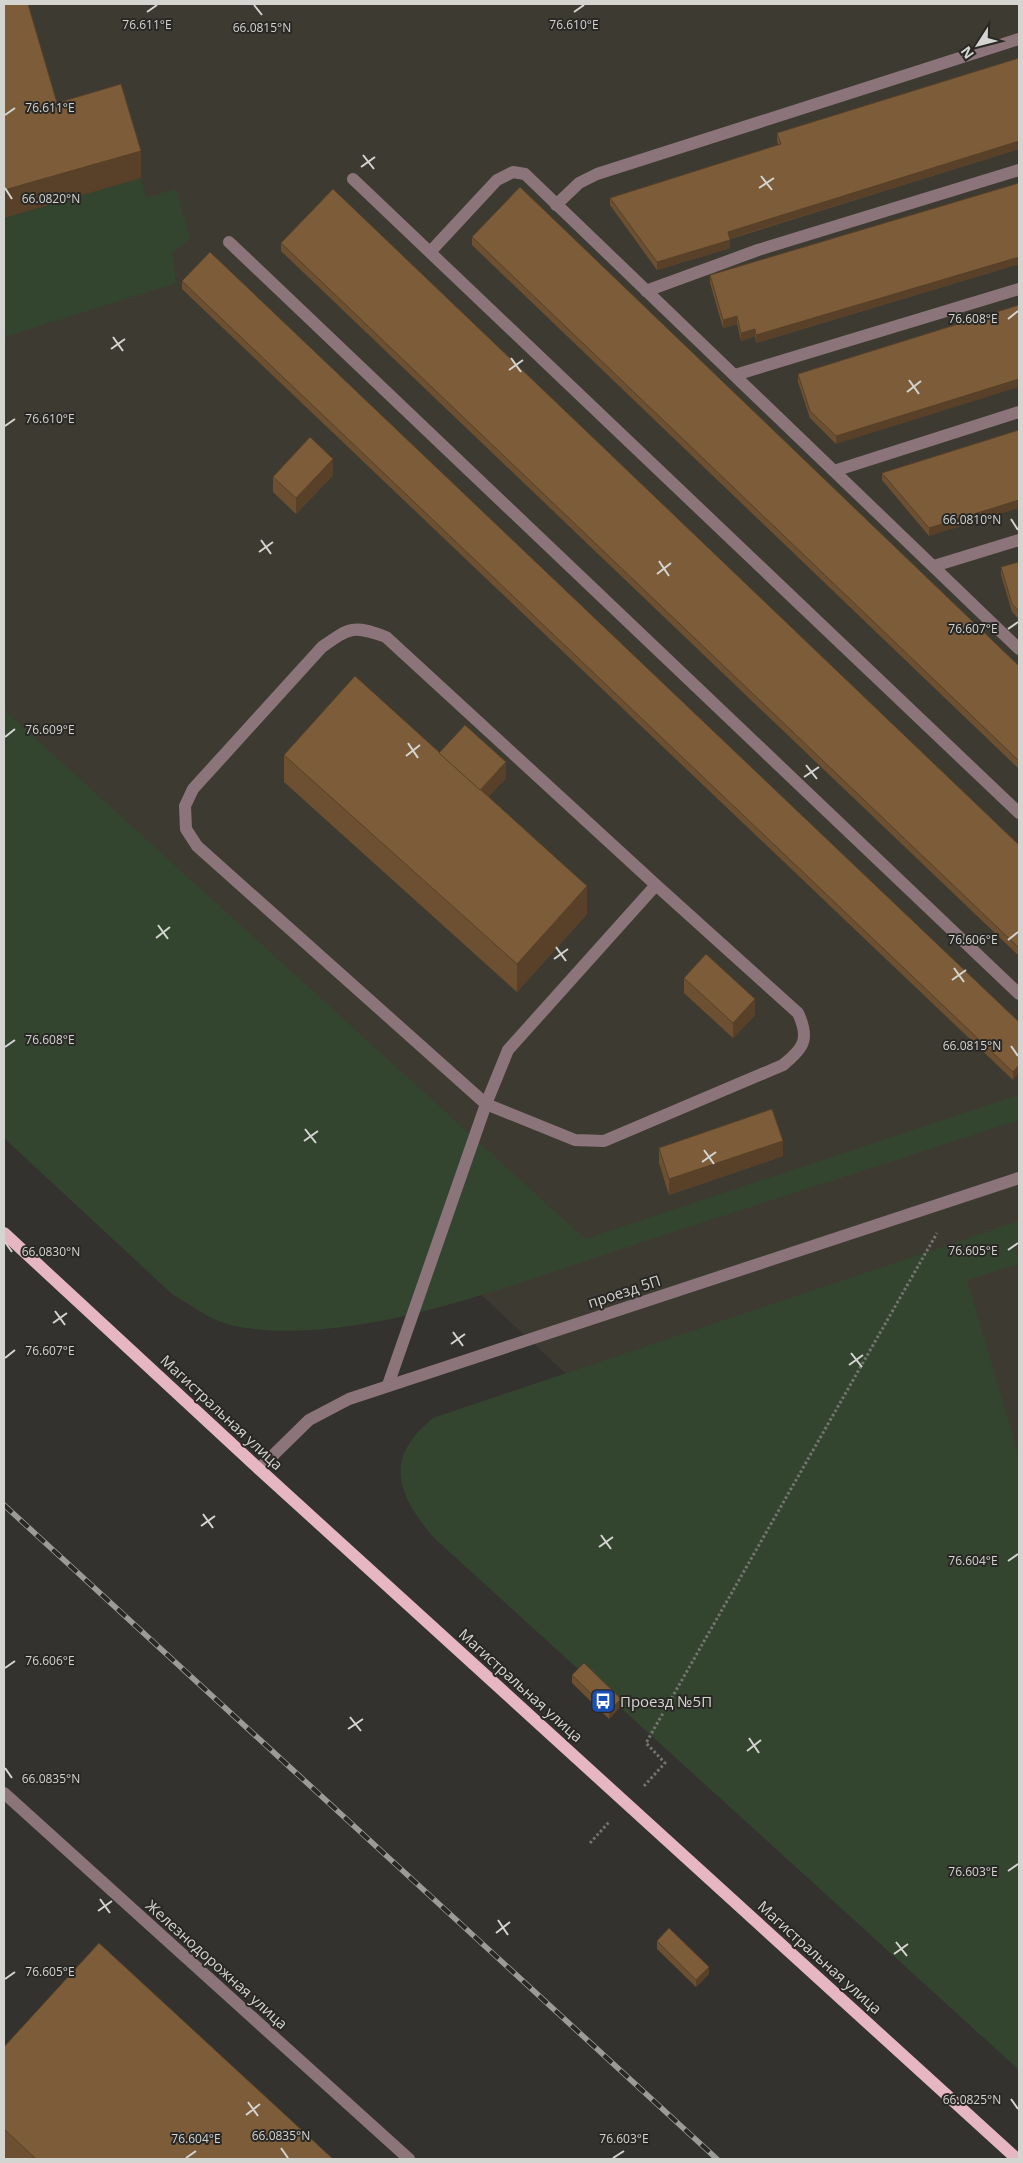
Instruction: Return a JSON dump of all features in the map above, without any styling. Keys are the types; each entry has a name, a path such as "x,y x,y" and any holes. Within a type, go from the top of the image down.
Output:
{"main road":[{"name":"Магистральная улица","path":"4,1234 259,1469 1017,2159"}],"street":[{"path":"556,205 580,183 597,174 1019,39"},
{"path":"646,291 758,250 1019,170"},
{"path":"430,252 497,180 513,172 525,174 1019,649"},
{"path":"353,179 1019,813"},
{"path":"229,242 1019,994"},
{"path":"735,375 1019,289"},
{"path":"834,471 1019,412"},
{"path":"934,566 1019,540"},
{"path":"362,628 386,638 656,885 798,1013 804,1026 805,1040 797,1054 783,1066 604,1141 575,1140 486,1104 197,846 186,829 185,806 193,789 322,647 342,632 362,628"},
{"path":"388,1385 486,1104 508,1050 656,885"},
{"name":"проезд 5П","path":"259,1469 309,1420 348,1398 1019,1178"},
{"name":"Железнодорожная улица","path":"4,1794 409,2159"}],"path":[{"path":"665,1763 646,1743 956,1199"}],"shaded area":[{"path":"4,4 1019,4 1019,1796 4,850"}],"green space":[{"path":"141,178 146,198 176,189 190,239 172,252 176,283 4,337 4,218"},
{"path":"4,710 585,1239 1019,1095 1019,1120 439,1307 387,1320 337,1328 287,1331 240,1327 222,1322 204,1314 172,1294 4,1138"},
{"path":"1019,1221 1019,1241 1014,1243 1019,1264 967,1280 1019,1457 1019,2070 434,1538 411,1506 404,1492 401,1477 402,1462 407,1448 417,1433 433,1418"}],"building":[{"path":"4,4 28,4 57,103 121,84 141,151 4,190"},
{"path":"1019,58 1019,141 728,232 730,240 657,262 610,198 781,144 777,133"},
{"path":"1019,183 1019,257 756,335 755,329 741,333 737,316 723,320 710,275"},
{"path":"520,187 1019,666 1019,761 472,237"},
{"path":"333,189 1019,845 1019,948 281,243"},
{"path":"210,252 1019,1022 1019,1065 1013,1072 182,281"},
{"path":"1019,305 1019,379 836,436 810,411 798,374"},
{"path":"1019,430 1019,500 929,528 882,473"},
{"path":"310,437 333,459 296,498 273,477"},
{"path":"1019,562 1019,611 1012,604 1001,567"},
{"path":"355,676 587,886 517,964 284,755"},
{"path":"465,725 506,762 480,790 439,753"},
{"path":"706,954 755,999 733,1023 684,978"},
{"path":"772,1109 783,1141 669,1179 659,1148"},
{"path":"584,1663 621,1699 609,1711 572,1675"},
{"path":"669,1928 709,1967 696,1980 657,1941"},
{"path":"99,1943 333,2159 36,2159 4,2129 4,2047"}],"railway":[{"path":"4,1505 717,2159"}],"place":[{"name":"Проезд №5П","path":"603,1701"}]}
